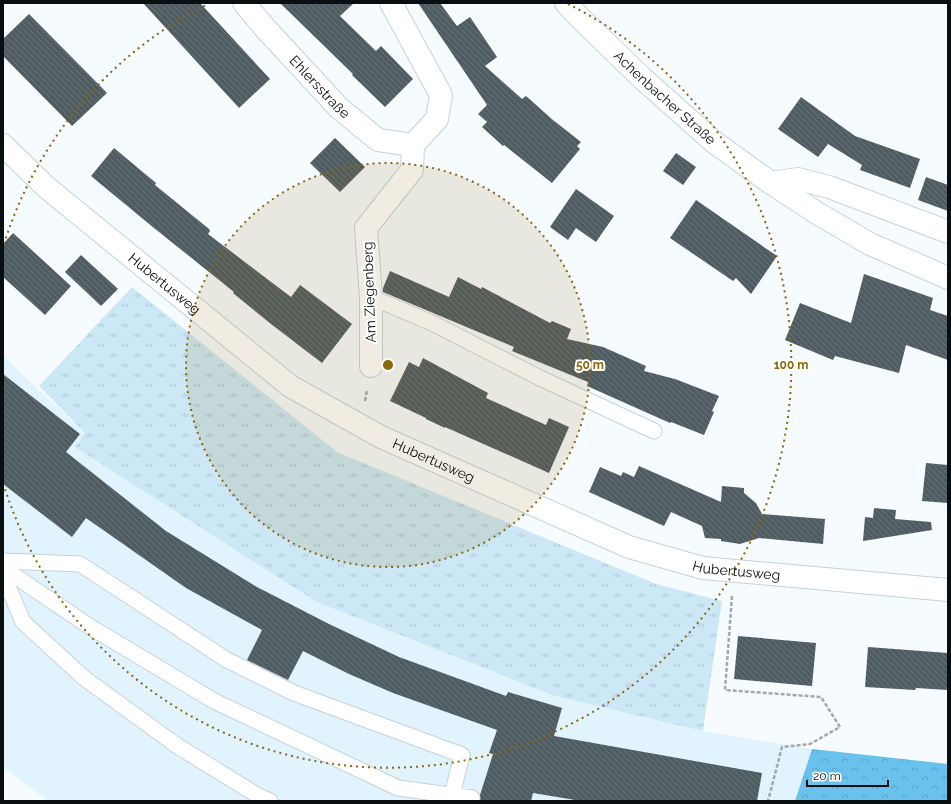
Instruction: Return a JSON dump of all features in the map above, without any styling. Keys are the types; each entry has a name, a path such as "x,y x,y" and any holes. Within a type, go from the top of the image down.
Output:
{"street":[{"name":"Ehlersstraße","path":"244,3 265,28 339,108 378,140 413,146"},
{"path":"391,3 441,95 437,119 413,146"},
{"name":"Achenbacher Straße","path":"566,3 642,78 714,142 771,184 870,244 948,278"},
{"name":"Hubertusweg","path":"3,145 46,187 290,386 361,427 388,440 629,547 703,568 948,590"},
{"name":"Am Ziegenberg","path":"371,366 371,297 366,228 412,170 413,146"},
{"path":"771,184 798,179 830,187 948,232"}],"lane":[{"path":"371,297 432,324 540,378 654,431"},
{"path":"3,561 80,564 227,660 294,693 462,755 452,796"},
{"path":"3,568 92,628 214,701 398,788 472,798"},
{"path":"3,578 23,622 84,678 176,746 264,800"}],"path":[{"path":"361,427 371,366"},
{"path":"734,571 725,690 821,697 840,727 810,744 782,747 768,801"}],"shaded area":[{"path":"3,356 85,433 75,447 555,696 703,731 812,749 795,801 48,801 3,767"}],"green space":[{"path":"132,287 337,452 656,584 722,601 703,731 555,696 317,602 75,447 85,433 39,386"},
{"path":"812,749 948,764 948,801 795,801"}],"building":[{"path":"143,3 200,3 270,79 239,108"},
{"path":"280,3 354,3 340,16 376,51 381,46 413,79 385,107"},
{"path":"418,3 440,3 457,26 470,17 497,57 485,66 522,99 526,96 581,142 577,146 580,149 552,183 504,145 503,146 482,127 487,122 478,114 487,105"},
{"path":"29,14 107,93 72,126 3,56 3,39"},
{"path":"801,97 855,136 920,159 910,188 860,170 862,165 828,144 818,157 778,129"},
{"path":"335,138 365,167 340,192 310,163"},
{"path":"114,148 156,183 155,185 209,229 210,231 208,234 291,297 300,285 352,324 322,363 271,324 233,293 234,292 91,176"},
{"path":"676,153 696,167 683,185 663,171"},
{"path":"926,177 948,185 948,211 918,200"},
{"path":"576,189 614,216 596,242 576,228 568,240 550,227"},
{"path":"696,200 777,256 751,294 736,278 733,281 670,238"},
{"path":"13,233 71,286 45,315 3,277 3,244"},
{"path":"81,255 118,289 101,306 65,272"},
{"path":"390,271 449,297 458,277 481,289 482,287 550,323 552,321 571,329 567,339 603,347 646,366 644,371 675,379 719,396 704,435 671,422 670,423 587,386 588,382 512,351 514,347 383,292 383,288"},
{"path":"864,274 933,298 930,310 948,316 948,360 906,345 899,373 835,356 833,360 785,340 800,303 851,323"},
{"path":"423,358 488,393 486,398 546,425 549,418 569,427 549,473 445,428 390,401 409,362 419,367"},
{"path":"3,374 80,434 66,452 166,531 257,587 329,624 399,657 506,696 508,692 562,708 554,736 762,773 757,801 581,801 533,793 531,801 480,801 480,795 493,754 489,753 497,730 393,693 349,674 303,651 288,680 247,660 262,630 186,588 86,518 72,537 3,484"},
{"path":"926,463 948,465 948,503 922,501"},
{"path":"639,466 721,502 722,486 744,488 744,493 756,503 762,514 825,519 823,544 759,538 740,544 721,541 721,539 705,538 702,526 671,512 664,526 589,492 600,467 621,476 623,472 634,477"},
{"path":"874,508 896,510 895,519 931,522 932,530 863,541 865,517 873,518"},
{"path":"738,636 816,643 812,686 734,679"},
{"path":"868,647 948,653 948,690 865,687"}]}
